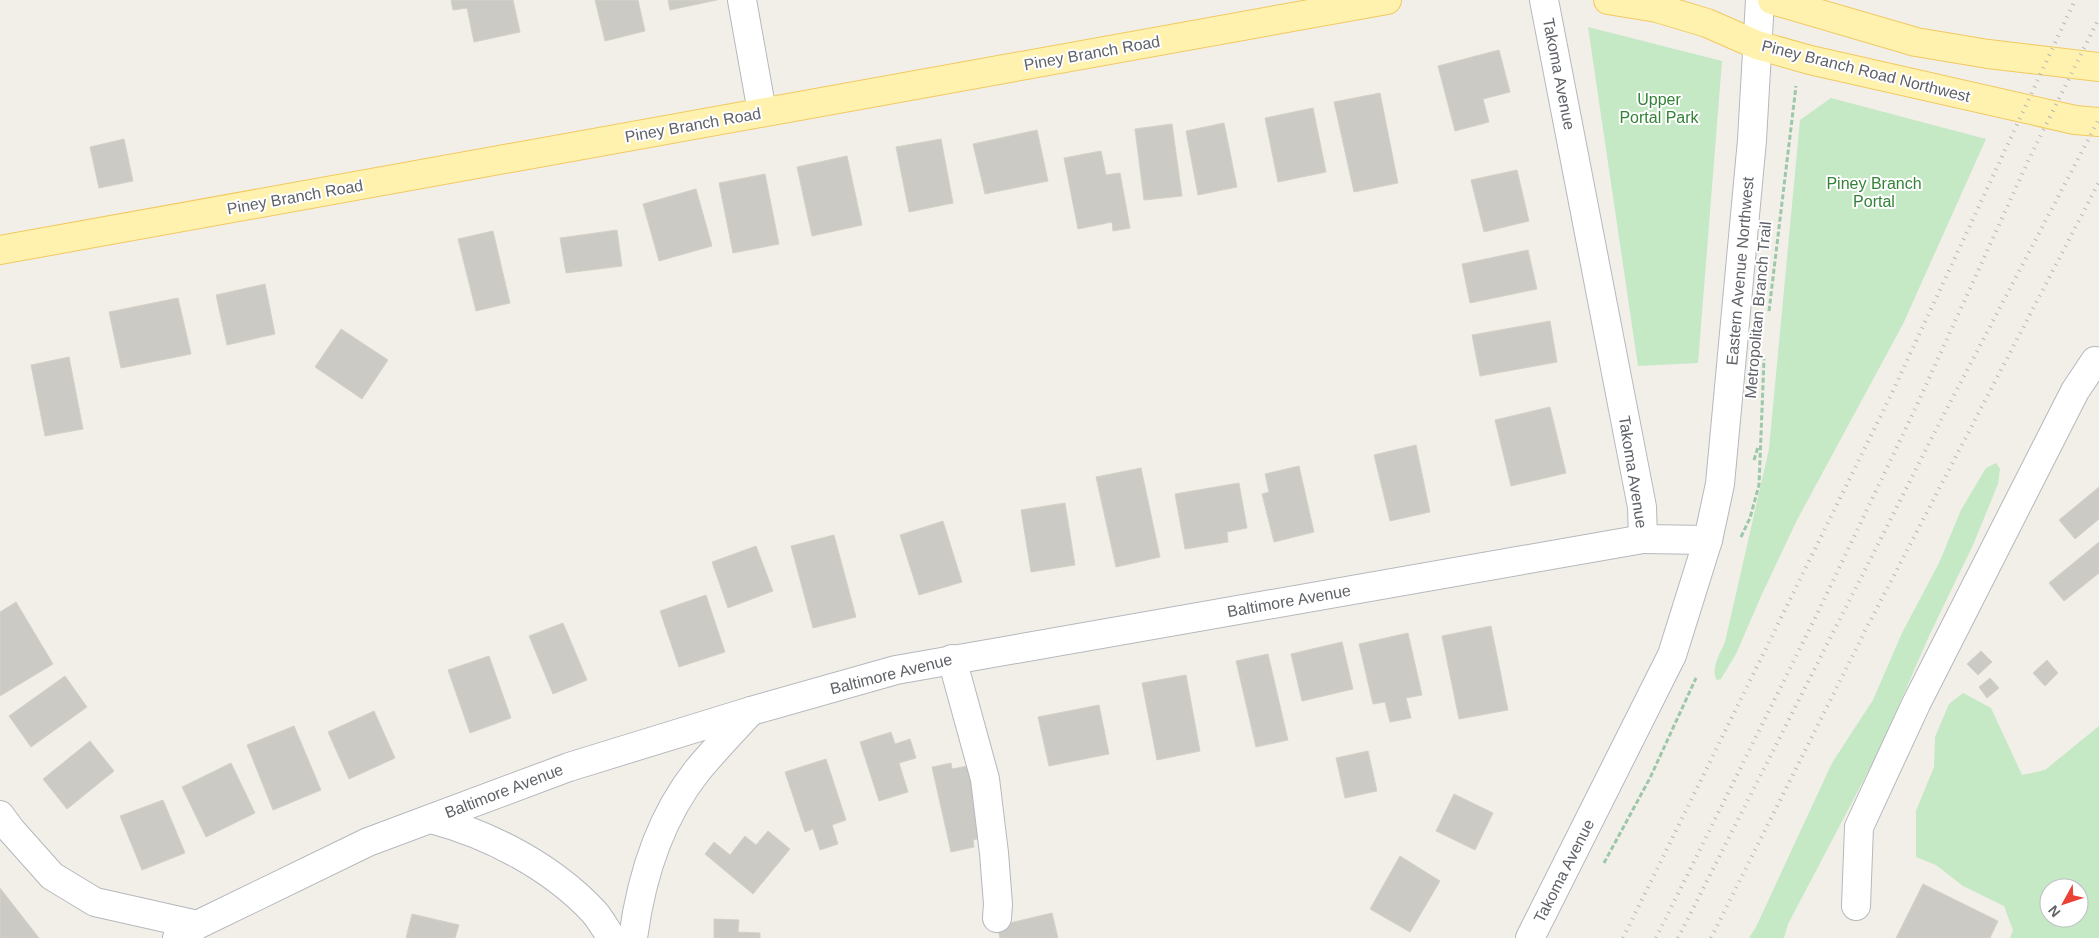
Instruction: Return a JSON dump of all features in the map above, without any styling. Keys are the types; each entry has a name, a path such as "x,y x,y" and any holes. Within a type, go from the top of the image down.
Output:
{"main road":[{"name":"Piney Branch Road","path":"0,250 1387,0"},
{"name":"Piney Branch Road Northwest","path":"1608,0 1657,8 1707,23 1756,45 1932,89 2075,120 2099,122"},
{"path":"1772,0 1916,42 1988,54 2099,67"}],"street":[{"path":"742,0 762,112"},
{"name":"Takoma Avenue","path":"1530,938 1672,655 1708,540 1643,539 1642,507 1544,0"},
{"name":"Eastern Avenue Northwest","path":"1708,540 1720,484 1752,140 1760,0"},
{"path":"1856,906 1859,827 1916,704 2075,391 2097,363"},
{"name":"Baltimore Avenue","path":"187,932 368,842 569,767 751,711 896,670 1643,539"},
{"path":"952,659 985,778 998,904 997,918"},
{"path":"633,938 644,880 656,842 674,804 697,772 751,711"},
{"path":"0,815 52,876 95,902 187,932"},
{"path":"431,819 482,836 520,856 564,884 595,914 612,938"}],"path":[{"name":"Metropolitan Branch Trail","path":"1769,312 1796,81"},
{"name":"Metropolitan Branch Trail","path":"1740,540 1750,518 1759,485 1765,352"}],"green space":[{"name":"Upper Portal Park","path":"1588,27 1722,61 1698,363 1638,366"},
{"name":"Piney Branch Portal","path":"1831,98 1986,139 1903,324 1797,520 1736,654 1721,679 1717,680 1715,666 1725,642 1769,449 1800,120"},
{"path":"1996,463 2000,469 1998,484 1973,545 1929,636 1879,751 1788,924 1784,938 1749,938 1756,927 1832,763 1873,700 1902,633 1939,563 1961,510 1986,468"},
{"path":"1963,693 1991,708 2022,775 2045,770 2099,726 2099,938 2010,938 2013,930 2004,906 1963,886 1936,865 1916,857 1916,811 1934,767 1935,737 1949,704"}],"building":[{"path":"451,0 513,0 520,32 474,42 467,8 453,10"},
{"path":"595,0 638,0 645,31 605,41"},
{"path":"668,0 717,0 670,10"},
{"path":"1499,50 1510,92 1483,99 1489,122 1455,131 1438,66"},
{"path":"1380,93 1398,183 1354,192 1334,102"},
{"path":"1313,108 1326,172 1278,182 1265,118"},
{"path":"1224,123 1237,187 1198,195 1186,131"},
{"path":"1172,124 1182,196 1144,200 1135,129"},
{"path":"1037,130 1048,181 985,194 973,144"},
{"path":"124,139 133,181 99,188 90,147"},
{"path":"941,139 953,203 909,212 896,147"},
{"path":"1101,151 1106,175 1120,173 1130,228 1113,231 1112,222 1078,229 1064,158"},
{"path":"847,156 862,225 812,236 797,167"},
{"path":"1517,170 1529,221 1484,232 1471,180"},
{"path":"765,174 779,244 733,253 719,183"},
{"path":"696,189 712,246 659,261 643,204"},
{"path":"617,230 622,266 566,273 560,238"},
{"path":"493,231 510,303 476,311 458,239"},
{"path":"1528,250 1537,289 1470,303 1462,264"},
{"path":"265,284 275,334 227,345 216,295"},
{"path":"178,298 191,354 121,368 109,312"},
{"path":"1550,321 1557,362 1480,376 1472,335"},
{"path":"341,329 388,360 362,399 315,367"},
{"path":"69,357 83,429 45,436 31,365"},
{"path":"1550,407 1566,473 1511,486 1495,420"},
{"path":"1416,445 1430,512 1390,521 1374,455"},
{"path":"1299,466 1314,532 1274,542 1262,494 1269,492 1265,474"},
{"path":"1141,468 1160,557 1116,567 1096,477"},
{"path":"1239,483 1247,528 1227,532 1228,542 1185,549 1175,494"},
{"path":"2099,487 2099,519 2075,539 2059,520"},
{"path":"1065,503 1075,565 1031,572 1021,510"},
{"path":"943,521 962,582 919,595 900,535"},
{"path":"834,535 856,617 813,628 791,546"},
{"path":"2099,542 2099,573 2064,601 2049,583"},
{"path":"756,546 773,591 728,608 712,562"},
{"path":"706,595 725,652 679,667 660,611"},
{"path":"16,602 53,664 0,696 0,612"},
{"path":"563,623 587,680 553,694 529,636"},
{"path":"1491,626 1508,710 1459,719 1442,636"},
{"path":"1408,633 1422,695 1406,698 1411,718 1390,722 1385,702 1373,704 1359,644"},
{"path":"1342,642 1353,689 1302,701 1291,654"},
{"path":"1981,651 1992,662 1978,675 1967,664"},
{"path":"1268,654 1288,740 1256,747 1236,661"},
{"path":"489,656 511,718 470,733 448,670"},
{"path":"2047,660 2058,673 2045,686 2033,673"},
{"path":"1186,675 1200,751 1157,760 1142,683"},
{"path":"65,676 87,707 31,747 9,716"},
{"path":"1990,678 1999,688 1987,698 1979,687"},
{"path":"1099,705 1109,754 1049,766 1038,717"},
{"path":"374,711 395,758 349,779 328,732"},
{"path":"294,726 321,790 273,810 247,745"},
{"path":"891,732 895,744 910,739 916,758 899,763 908,792 879,801 860,742"},
{"path":"90,741 114,771 67,809 43,779"},
{"path":"1368,751 1377,791 1345,798 1336,758"},
{"path":"826,759 846,820 832,825 838,844 820,850 813,829 805,832 785,772"},
{"path":"231,763 255,813 206,837 182,787"},
{"path":"951,763 952,769 973,765 982,806 974,807 981,838 973,840 974,847 951,852 932,767"},
{"path":"1454,794 1493,813 1475,850 1436,831"},
{"path":"163,800 185,853 142,870 120,816"},
{"path":"768,831 790,849 753,894 705,854 714,842 730,855 745,836 756,845"},
{"path":"1400,856 1440,881 1410,932 1370,909"},
{"path":"1923,884 1998,921 1990,938 1896,938"},
{"path":"0,888 39,938 0,938"},
{"path":"1052,913 1058,938 1000,938 997,926"},
{"path":"412,914 459,925 455,938 406,938"},
{"path":"714,919 739,920 738,932 760,933 760,938 714,938"}],"railway":[{"path":"1623,938 1891,395 2075,0"},
{"path":"1656,938 1820,608 1916,407 2029,159 2099,18"},
{"path":"1678,938 1942,418 2099,119"},
{"path":"1711,938 1866,629 2099,182"}]}
